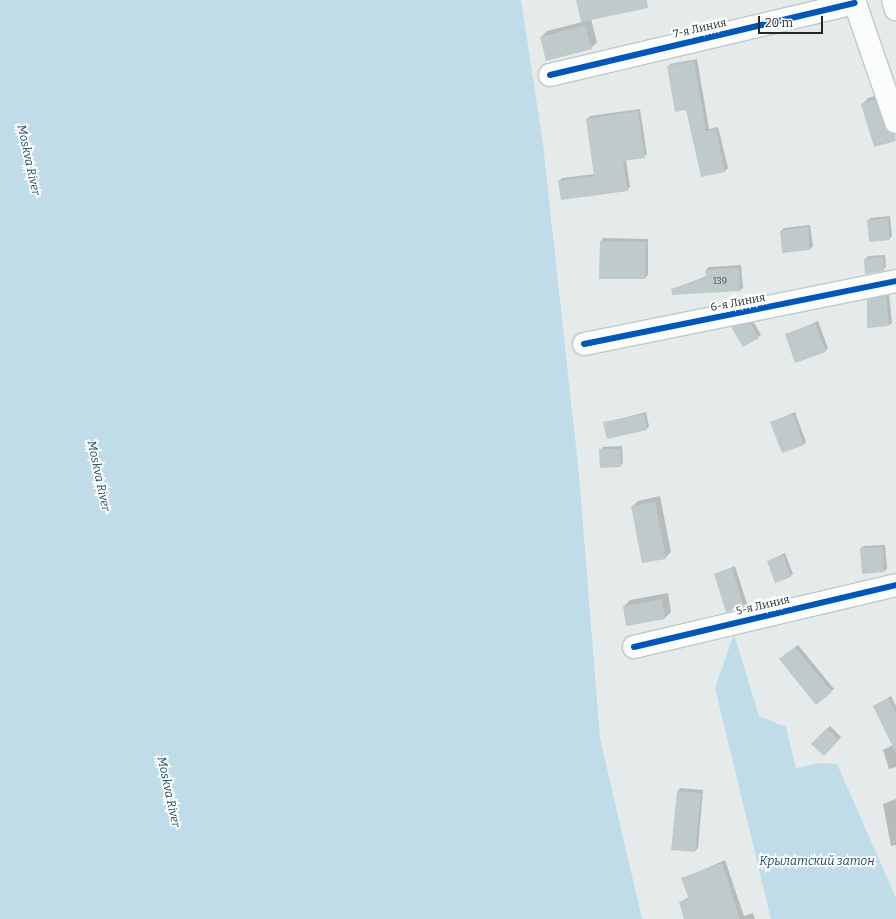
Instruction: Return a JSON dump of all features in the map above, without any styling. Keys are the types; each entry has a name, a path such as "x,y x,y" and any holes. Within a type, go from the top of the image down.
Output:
{"street":[{"path":"893,0 896,10"},
{"path":"854,2 896,122"},
{"name":"7-я Линия","path":"550,75 854,2"},
{"name":"6-я Линия","path":"584,344 896,281"},
{"name":"5-я Линия","path":"634,647 896,585"}],"water":[{"name":"Moskva River","path":"0,0 521,0 543,144 579,475 600,738 642,919 0,919"},
{"name":"Крылатский затон","path":"734,634 759,716 786,727 796,768 820,763 837,764 896,898 896,919 771,919 715,688"}],"building":[{"path":"576,0 647,0 648,8 581,22"},
{"path":"585,25 592,49 546,61 540,37"},
{"path":"694,61 706,131 716,129 725,172 701,177 686,110 675,112 667,66"},
{"path":"875,100 884,126 894,134 896,141 874,147 861,104"},
{"path":"638,111 645,158 623,161 628,191 561,200 558,181 594,176 586,119"},
{"path":"888,218 890,240 869,242 867,220"},
{"path":"808,227 810,250 782,253 780,231"},
{"path":"600,241 646,242 645,279 599,279"},
{"path":"883,257 884,271 865,274 864,259"},
{"path":"739,268 740,291 672,295 671,289 706,278 705,270"},
{"path":"886,296 889,326 867,328 867,300"},
{"path":"750,323 759,338 743,347 731,327"},
{"path":"815,323 826,352 795,363 785,334"},
{"path":"644,414 647,430 607,439 603,422"},
{"path":"793,414 804,445 782,453 770,422"},
{"path":"599,449 620,449 621,467 600,468"},
{"path":"655,502 666,559 642,563 631,506"},
{"path":"883,547 884,572 862,574 860,548"},
{"path":"783,555 791,577 775,583 767,561"},
{"path":"732,568 744,608 726,612 714,574"},
{"path":"662,599 665,619 626,626 623,606"},
{"path":"795,647 832,692 816,705 779,659"},
{"path":"888,698 896,714 896,753 873,706"},
{"path":"827,728 839,740 824,756 811,744"},
{"path":"677,791 701,793 695,852 671,850"},
{"path":"722,863 740,919 684,919 679,902 689,899 681,878"}],"cycle path":[{"path":"550,75 855,3"},
{"path":"584,344 896,281"},
{"path":"634,647 896,585"}]}
